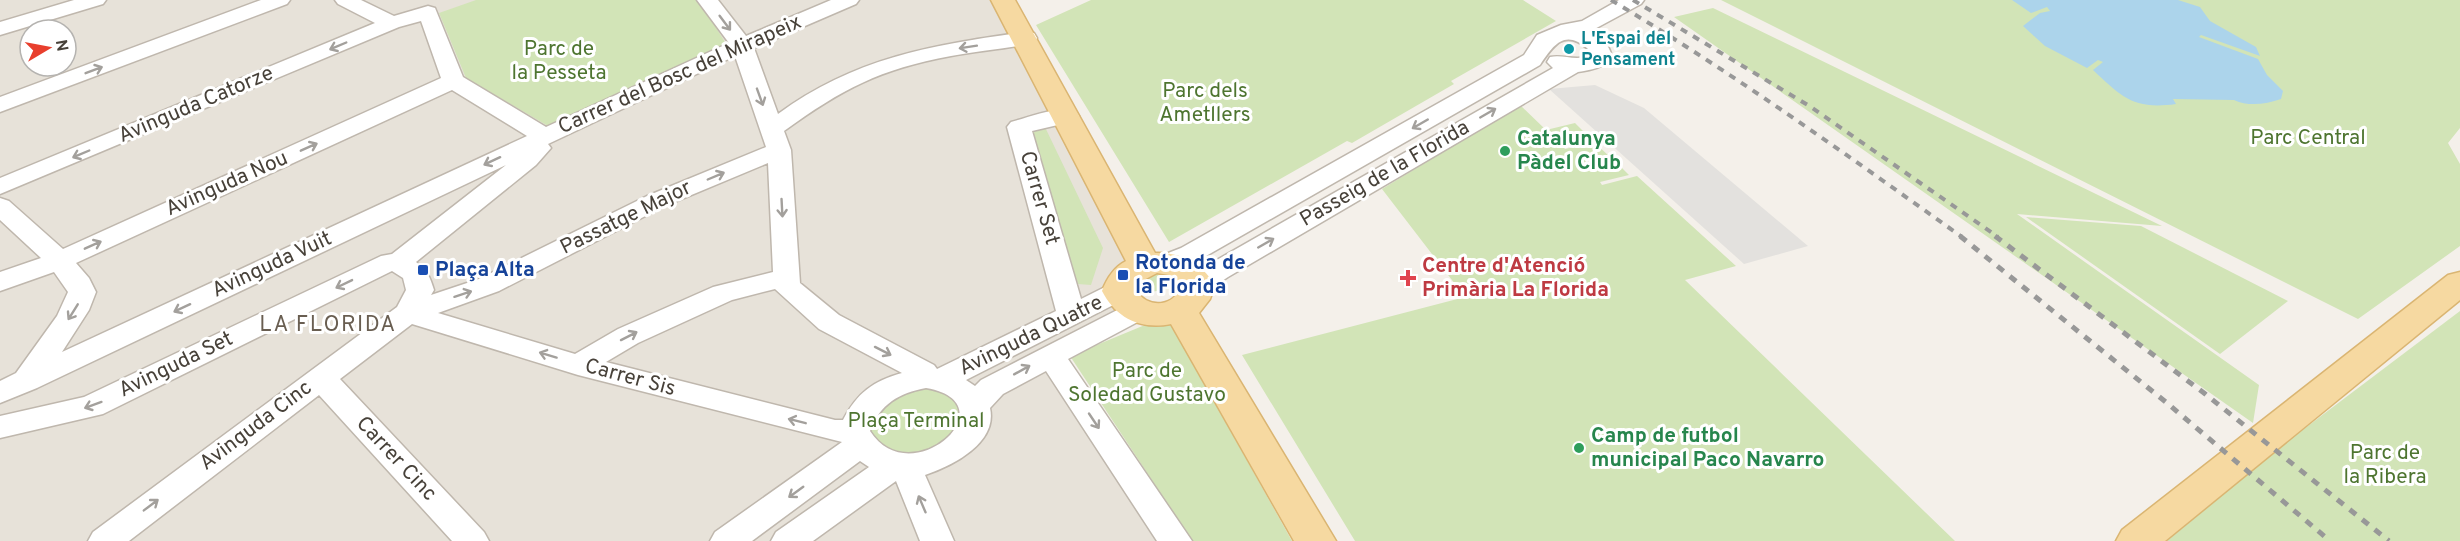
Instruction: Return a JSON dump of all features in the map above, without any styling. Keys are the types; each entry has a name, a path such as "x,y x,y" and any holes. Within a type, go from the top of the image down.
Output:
{"main road":[{"path":"1004,0 1067,116 1156,264"},
{"path":"1189,298 1163,314 1128,301 1122,280 1128,273 1156,264 1189,272 1189,298 1315,541"},
{"path":"2137,541 2460,283"}],"street":[{"path":"0,28 96,0"},
{"path":"0,105 280,0"},
{"path":"345,0 392,23"},
{"path":"707,0 742,45 775,140 786,286 829,322 934,379 964,389 975,405 975,423 967,437 950,451 901,466 788,541"},
{"name":"Carrer del Bosc del Mirapeix","path":"544,136 742,45 849,0"},
{"path":"1574,65 1552,60 1546,43 1567,35 1584,32 1634,0"},
{"name":"Avinguda Catorze","path":"0,188 392,23 428,12 453,81"},
{"name":"Passeig de la Florida","path":"1189,298 1218,271 1574,65 1595,61 1601,57 1601,50 1597,44 1584,32"},
{"name":"Passatge Major","path":"408,312 489,285 775,140 830,89 864,73 913,56 1026,38"},
{"name":"Passeig de la Florida","path":"1156,264 1190,254 1532,60 1546,43"},
{"path":"453,81 544,136"},
{"name":"Avinguda Nou","path":"0,282 59,261 453,81"},
{"name":"Carrer Set","path":"1067,116 1019,127 1072,316"},
{"name":"Avinguda Set","path":"0,427 92,406 390,262 398,263 527,160 540,146 544,136"},
{"name":"Avinguda Vuit","path":"0,393 544,136"},
{"path":"0,206 59,261 82,287 83,295 26,381"},
{"path":"398,263 415,274 420,290 408,312"},
{"path":"579,365 628,336 723,293 785,278"},
{"name":"Avinguda Quatre","path":"934,379 1072,316 1128,301"},
{"name":"Avinguda Quatre","path":"975,405 992,387 1050,355 1128,301"},
{"name":"Carrer Sis","path":"408,312 579,365 857,438"},
{"name":"Avinguda Cinc","path":"117,537 320,377 408,312"},
{"path":"1050,355 1175,541"},
{"name":"Carrer Cinc","path":"320,377 471,541"},
{"path":"727,541 857,438 860,413 878,393 902,382 934,379"},
{"path":"857,438 901,466 909,474 937,541"}],"shaded area":[{"path":"0,0 1004,0 1145,265 1127,304 1050,355 1175,541 0,541"},
{"path":"1595,85 1644,108 1808,246 1744,264 1549,89"}],"green space":[{"name":"Parc de la Pesseta","path":"476,0 699,0 728,47 548,126 466,78 439,13"},
{"name":"Parc dels Ametllers","path":"1091,0 1523,0 1556,21 1451,81 1454,84 1352,143 1347,141 1169,242 1036,25"},
{"name":"Parc Central","path":"1721,0 2460,0 2460,128 2448,143 2460,164 2460,246 2358,319"},
{"path":"1713,8 2162,226 2017,214 2259,385 2253,423 1674,17"},
{"name":"Camp de futbol municipal Paco Navarro","path":"1520,105 1546,130 1575,123 1588,136 1560,143 1565,149 1594,142 1609,156 1580,163 1585,167 1615,161 1629,175 1600,182 1602,185 1637,176 1736,266 1685,280 1955,541 1355,541 1242,355 1465,297 1382,189"},
{"path":"1044,125 1103,248 1091,285 1078,284 1075,275 1067,271 1026,129"},
{"path":"2026,217 2141,226 2288,301 2220,354"},
{"path":"1145,265 1198,285 1136,294 1135,286"},
{"name":"Parc de la Ribera","path":"2460,311 2460,541 2167,541 2284,444"},
{"name":"Parc de Soledad Gustavo","path":"1157,320 1171,324 1292,541 1192,541 1070,356"},
{"name":"Plaça Terminal","path":"926,378 975,405 950,451 877,457 860,413"}],"water":[{"path":"2012,0 2178,0 2200,7 2210,21 2256,47 2260,56 2201,35 2199,37 2258,59 2267,75 2283,91 2281,99 2258,104 2246,104 2234,100 2173,99 2176,104 2138,103 2112,88 2093,70 2103,62 2098,60 2087,68 2045,46 2023,26 2040,13 2050,11 2047,7 2031,13"}],"railway":[{"path":"1611,0 1745,85 1962,237"},
{"path":"1633,0 1811,107 1998,237"},
{"path":"1960,236 2167,403 2330,541"},
{"path":"1995,236 2204,393 2389,541"}],"place":[{"name":"L'Espai del Pensament","path":"1569,49"},
{"name":"Catalunya Pàdel Club","path":"1505,151"},
{"name":"Plaça Alta","path":"423,270"},
{"name":"Rotonda de la Florida","path":"1123,275"},
{"name":"Centre d'Atenció Primària La Florida","path":"1408,278"},
{"name":"Camp de futbol municipal Paco Navarro","path":"1579,448"}],"district":[{"name":"LA FLORIDA","path":"328,325"}]}
